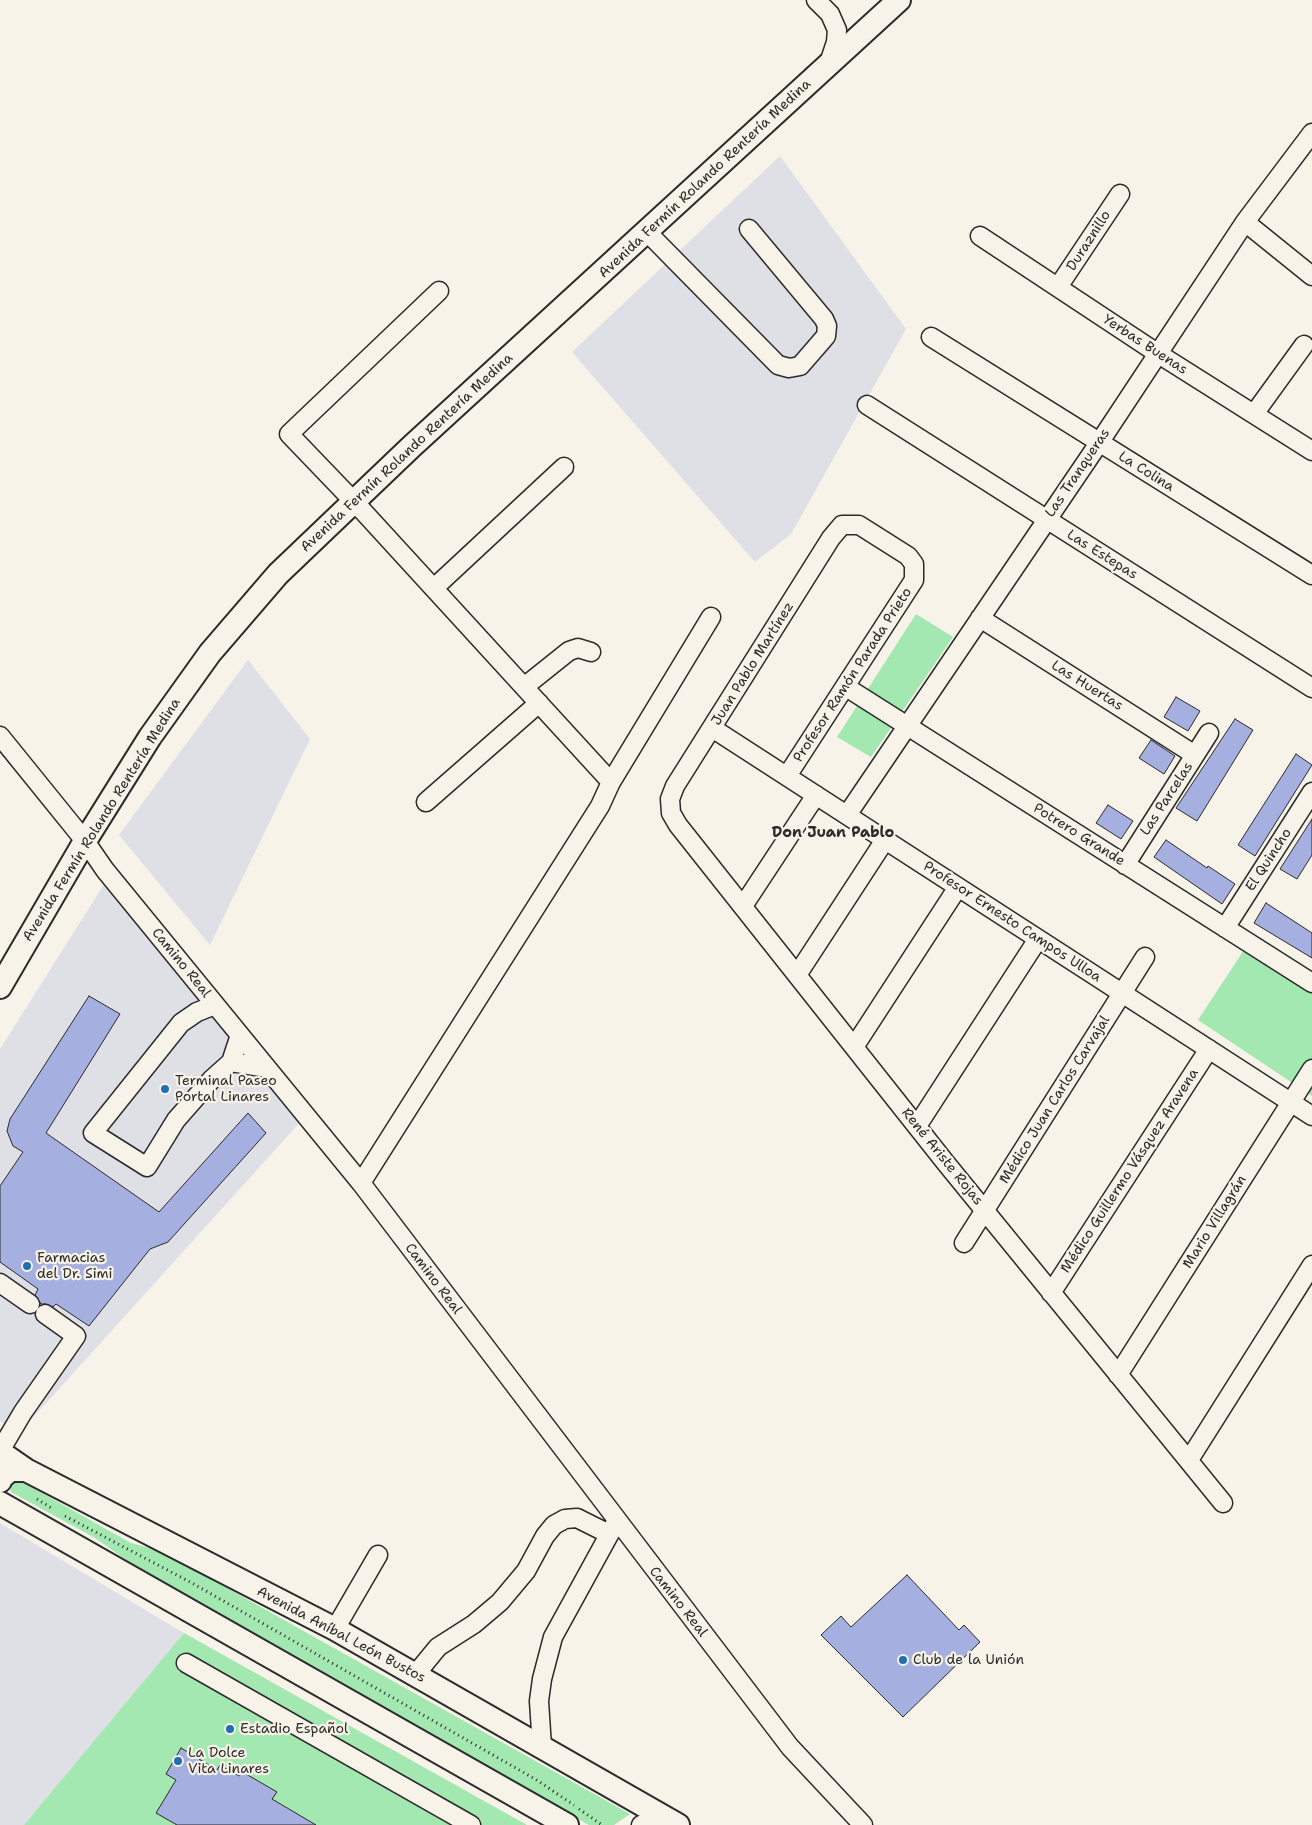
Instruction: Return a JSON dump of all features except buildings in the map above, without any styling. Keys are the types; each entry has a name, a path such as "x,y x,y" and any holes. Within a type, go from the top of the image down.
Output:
{"main road":[{"name":"Avenida Fermín Rolando Rentería Medina","path":"1,984 85,841 150,737 210,653 278,574 899,0"},
{"name":"Avenida Aníbal León Bustos","path":"0,1451 26,1470 335,1629 669,1820"},
{"path":"0,1482 1,1478 10,1470 26,1470"},
{"path":"0,1502 567,1825"}],"street":[{"path":"816,0 830,14 837,30 836,42 828,66"},
{"name":"Las Tranqueras","path":"847,815 1099,443 1245,222 1312,133"},
{"name":"Duraznillo","path":"1058,288 1120,194"},
{"path":"1245,222 1312,276"},
{"path":"647,232 778,365 788,368 800,366 826,336 828,326 749,229"},
{"name":"Yerbas Buenas","path":"980,236 1157,354 1312,450"},
{"path":"439,291 289,434 434,588 611,782"},
{"name":"La Colina","path":"931,337 1312,575"},
{"path":"1254,414 1304,345"},
{"name":"Las Estepas","path":"867,404 1312,688"},
{"path":"434,588 564,467"},
{"name":"Juan Pablo Martínez","path":"670,806 675,786 831,538 842,525 860,525 908,556 916,573"},
{"name":"Profesor Ramón Parada Prieto","path":"786,776 911,588 916,573"},
{"path":"361,1183 600,806 611,782 711,617"},
{"name":"Las Huertas","path":"980,618 1195,755"},
{"path":"524,687 569,651 578,648 591,652"},
{"name":"Potrero Grande","path":"846,688 1312,983"},
{"path":"426,802 539,703"},
{"name":"Profesor Ernesto Campos Ulloa","path":"712,728 1312,1116"},
{"name":"Las Parcelas","path":"1125,864 1209,733"},
{"name":"Camino Real","path":"0,736 85,841 101,864 361,1183 613,1528 790,1747 863,1825"},
{"name":"El Quincho","path":"1225,928 1312,792"},
{"path":"743,906 816,795"},
{"name":"René Ariste Rojas","path":"670,806 678,825 854,1047 1051,1293 1223,1503"},
{"path":"797,975 885,840"},
{"path":"854,1047 958,887"},
{"path":"917,1126 1038,939"},
{"name":"Médico Juan Carlos Carvajal","path":"964,1243 1145,957"},
{"path":"189,1017 198,984"},
{"path":"215,1005 189,1017 174,1030 93,1134 147,1167 176,1120 193,1099 231,1062 240,1035"},
{"name":"Médico Guillermo Vásquez Aravena","path":"1051,1293 1209,1049"},
{"path":"231,1062 267,1068"},
{"name":"Mario Villagrán","path":"1118,1374 1312,1069"},
{"path":"1189,1460 1312,1265"},
{"path":"0,1283 30,1304"},
{"path":"0,1451 23,1412 76,1336 46,1314"},
{"path":"415,1675 438,1647 474,1624 500,1602 526,1571 545,1536 554,1525 565,1519 577,1518 613,1528 553,1637 546,1658 540,1693 539,1716 542,1747"},
{"path":"335,1629 378,1555"},
{"path":"186,1663 471,1825"},
{"path":"641,1825 669,1820"}],"path":[{"path":"36,1498 57,1512 192,1583 535,1779 602,1825"}],"shaded area":[{"path":"780,156 906,329 791,534 755,562 572,352"},
{"path":"248,660 310,739 210,945 119,835"},
{"path":"105,883 302,1120 20,1432 0,1421 0,1049"},
{"path":"0,1523 184,1633 24,1825 0,1825"}],"green space":[{"path":"916,614 953,637 871,757 837,737"},
{"path":"1244,950 1312,993 1312,1096 1198,1020"},
{"path":"17,1479 131,1543 161,1551 630,1814 614,1825 589,1825 166,1588 95,1538 11,1492 10,1487"},
{"name":"Estadio Español","path":"184,1633 527,1825 24,1825"}],"place":[{"name":"Terminal Paseo Portal Linares","path":"165,1089"},
{"name":"Farmacias del Dr. Simi","path":"27,1266"},
{"name":"Club de la Unión","path":"903,1660"},
{"name":"Estadio Español","path":"230,1729"},
{"name":"La Dolce Vita Linares","path":"178,1761"}],"district":[{"name":"Don Juan Pablo","path":"833,833"}]}
